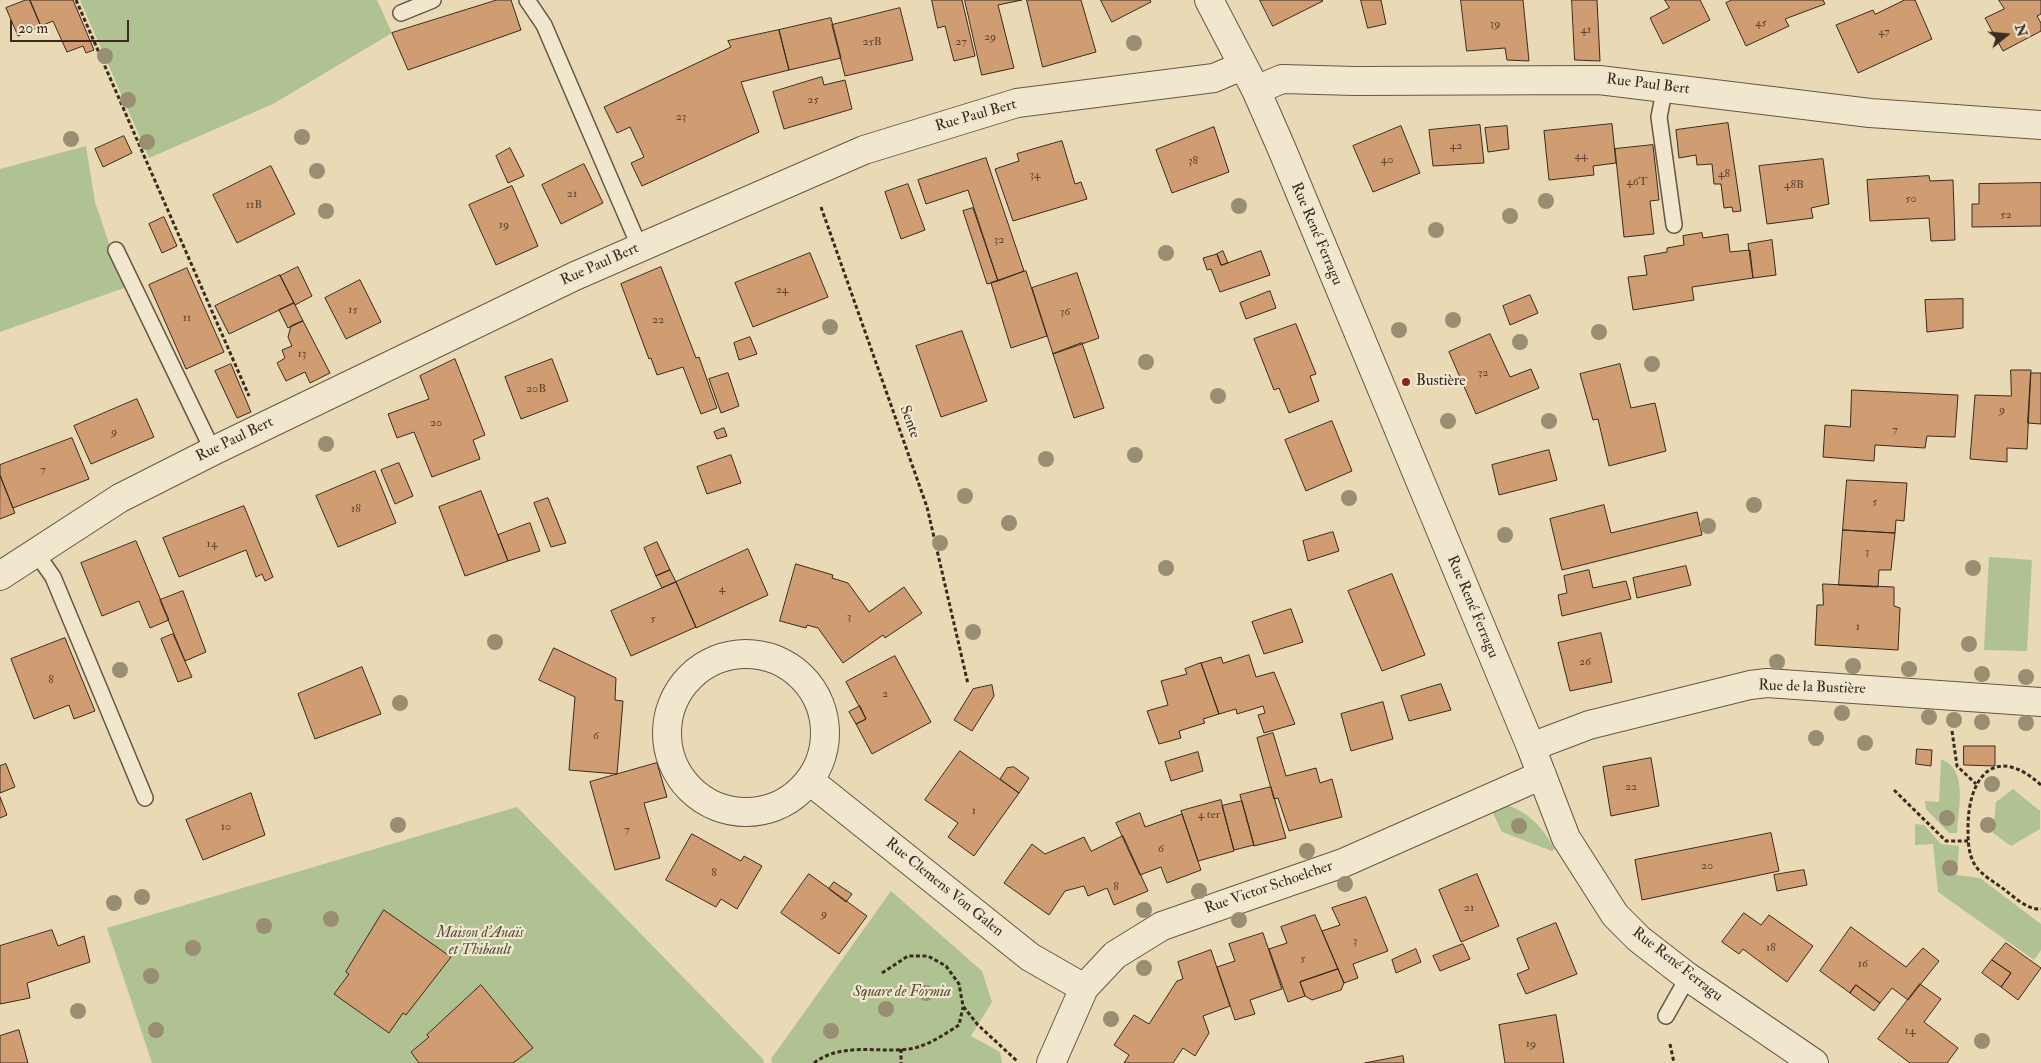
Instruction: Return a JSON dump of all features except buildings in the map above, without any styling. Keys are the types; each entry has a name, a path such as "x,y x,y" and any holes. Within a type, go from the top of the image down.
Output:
{"street":[{"name":"Rue René Ferragu","path":"1209,0 1256,90 1531,747 1566,838 1615,914 1639,939 1688,977 1814,1063"},
{"name":"Rue Paul Bert","path":"0,576 120,498 213,451 465,327 864,150 1017,103 1214,78 1242,66"},
{"name":"Rue Paul Bert","path":"1256,90 1282,79 1329,81 1599,80 1870,113 2041,125"},
{"path":"757,653 780,660 793,669 815,692 824,714 826,737 820,761 810,781 794,796 775,807 755,812 733,811 713,805 695,794 680,778 671,758 666,737 668,716 676,693 692,675 711,661 733,654 757,653"},
{"name":"Rue de la Bustière","path":"1531,747 1589,725 1750,685 1767,683 2041,702"},
{"name":"Rue Victor Schoelcher","path":"1051,1063 1084,988 1115,955 1162,926 1343,863 1542,775"},
{"name":"Rue Clemens Von Galen","path":"810,781 1030,957 1084,988"}],"lane":[{"path":"401,13 433,0"},
{"path":"527,0 544,25 640,248"},
{"path":"1665,87 1659,117 1674,225"},
{"path":"116,250 213,451"},
{"path":"36,553 53,577 145,798"},
{"path":"1666,1016 1688,977"}],"path":[{"path":"76,0 254,405"},
{"name":"Sente","path":"809,174 927,507 968,684"},
{"path":"1952,724 1957,766 1976,784"},
{"path":"2041,785 2026,770 2008,764 1988,771 1976,784 1968,809 1968,847 1975,866 2012,896 2034,910 2041,909"},
{"path":"1894,790 1946,841 1968,841"},
{"path":"814,1063 824,1055 844,1050 911,1049 942,1036 959,1025 963,1006 959,984 946,966 928,956 908,956 882,973"},
{"path":"963,1006 978,1025 1019,1063"},
{"path":"901,1049 901,1063"}],"green space":[{"path":"80,0 377,0 392,33 273,104 149,158"},
{"path":"86,146 95,202 124,288 0,332 0,169"},
{"path":"1989,557 2032,560 2027,651 1984,650"},
{"path":"1941,759 1950,764 1959,781 1960,802 1957,833 1949,833 1926,809 1925,801 1939,802"},
{"path":"2013,789 2040,811 2040,829 2011,846 1993,833 1996,802"},
{"path":"1502,804 1519,810 1533,820 1555,849 1552,851 1502,832 1491,809"},
{"name":"Maison d'Anaïs et Thibault","path":"517,807 763,1059 764,1063 152,1063 107,928"},
{"path":"1915,824 1924,825 1941,844 1959,846 1957,875 1980,878 2041,924 2041,950 2034,960 1938,892 1933,844 1915,845"},
{"name":"Square de Formia","path":"891,891 982,971 992,1002 971,1036 1000,1052 1002,1063 772,1063 771,1059"}],"place":[{"name":"Bustière","path":"1406,382"}]}
